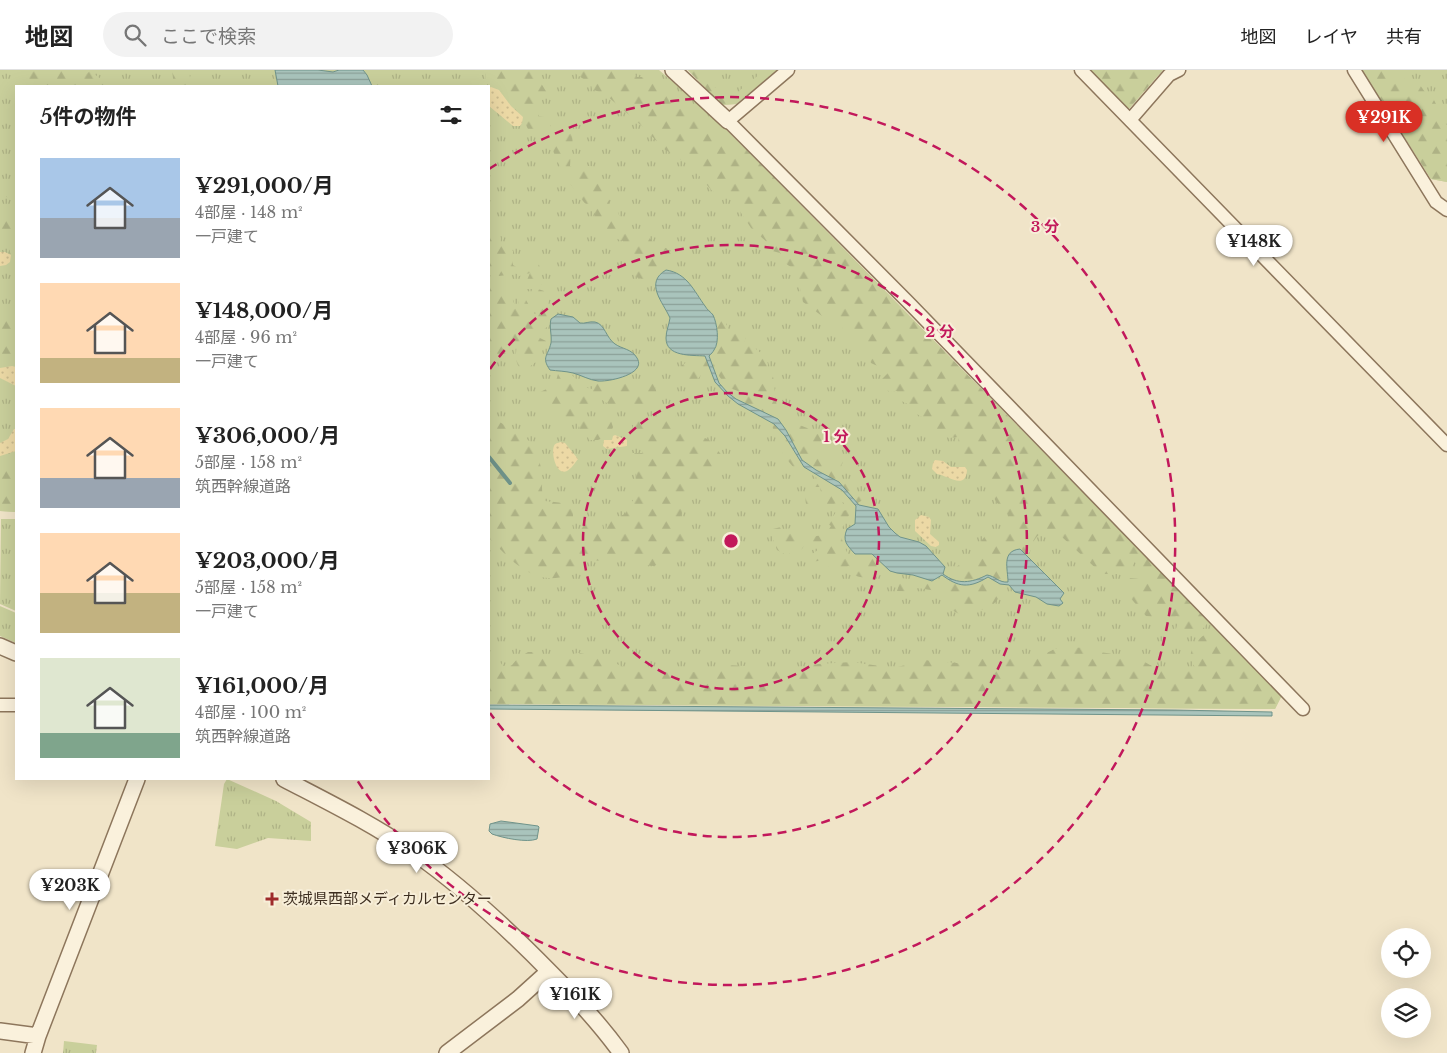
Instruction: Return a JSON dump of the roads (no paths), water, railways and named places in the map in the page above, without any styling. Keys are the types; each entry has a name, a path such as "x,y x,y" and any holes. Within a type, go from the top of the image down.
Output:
{"street":[{"path":"673,70 728,121 908,302 1303,709"},
{"path":"728,121 788,70"},
{"path":"1081,70 1447,445"},
{"path":"1130,120 1169,75 1179,70"},
{"path":"1354,70 1436,202 1447,210"},
{"path":"0,646 15,654"},
{"path":"0,705 15,705"},
{"path":"33,1053 138,780"},
{"path":"286,780 348,812 413,852 492,915 582,1004 621,1053"},
{"path":"447,1053 518,999 549,971"},
{"path":"0,1031 38,1036"}],"water":[{"path":"275,70 333,72 339,70 363,70 372,85 278,85"},
{"path":"666,270 685,279 713,315 717,327 717,342 714,351 709,356 719,383 736,399 778,419 802,460 839,482 859,505 878,509 889,527 900,537 926,546 945,567 943,574 949,578 965,582 987,575 1008,582 1008,557 1014,550 1020,549 1064,593 1060,599 1063,603 1059,606 1047,604 1036,597 1015,592 1009,585 1000,584 988,577 969,585 964,585 953,582 942,575 932,581 913,575 897,573 890,571 872,554 855,554 845,540 845,537 847,529 855,524 856,506 842,490 804,467 785,436 774,424 738,404 728,396 715,382 705,356 680,354 670,349 667,344 666,335 670,318 657,293 656,287 656,281"},
{"path":"558,314 573,317 580,323 593,322 601,325 612,341 635,355 639,364 637,368 625,376 603,381 591,380 570,372 550,370 547,366 546,356 551,343 550,322"},
{"path":"490,705 1175,710 1272,712 1272,716 490,709"},
{"path":"501,821 538,826 537,839 521,840 492,834 489,831 490,824"}],"waterway":[{"path":"490,458 510,483"}],"place":[{"name":"茨城県西部メディカルセンター","path":"272,899"}]}
